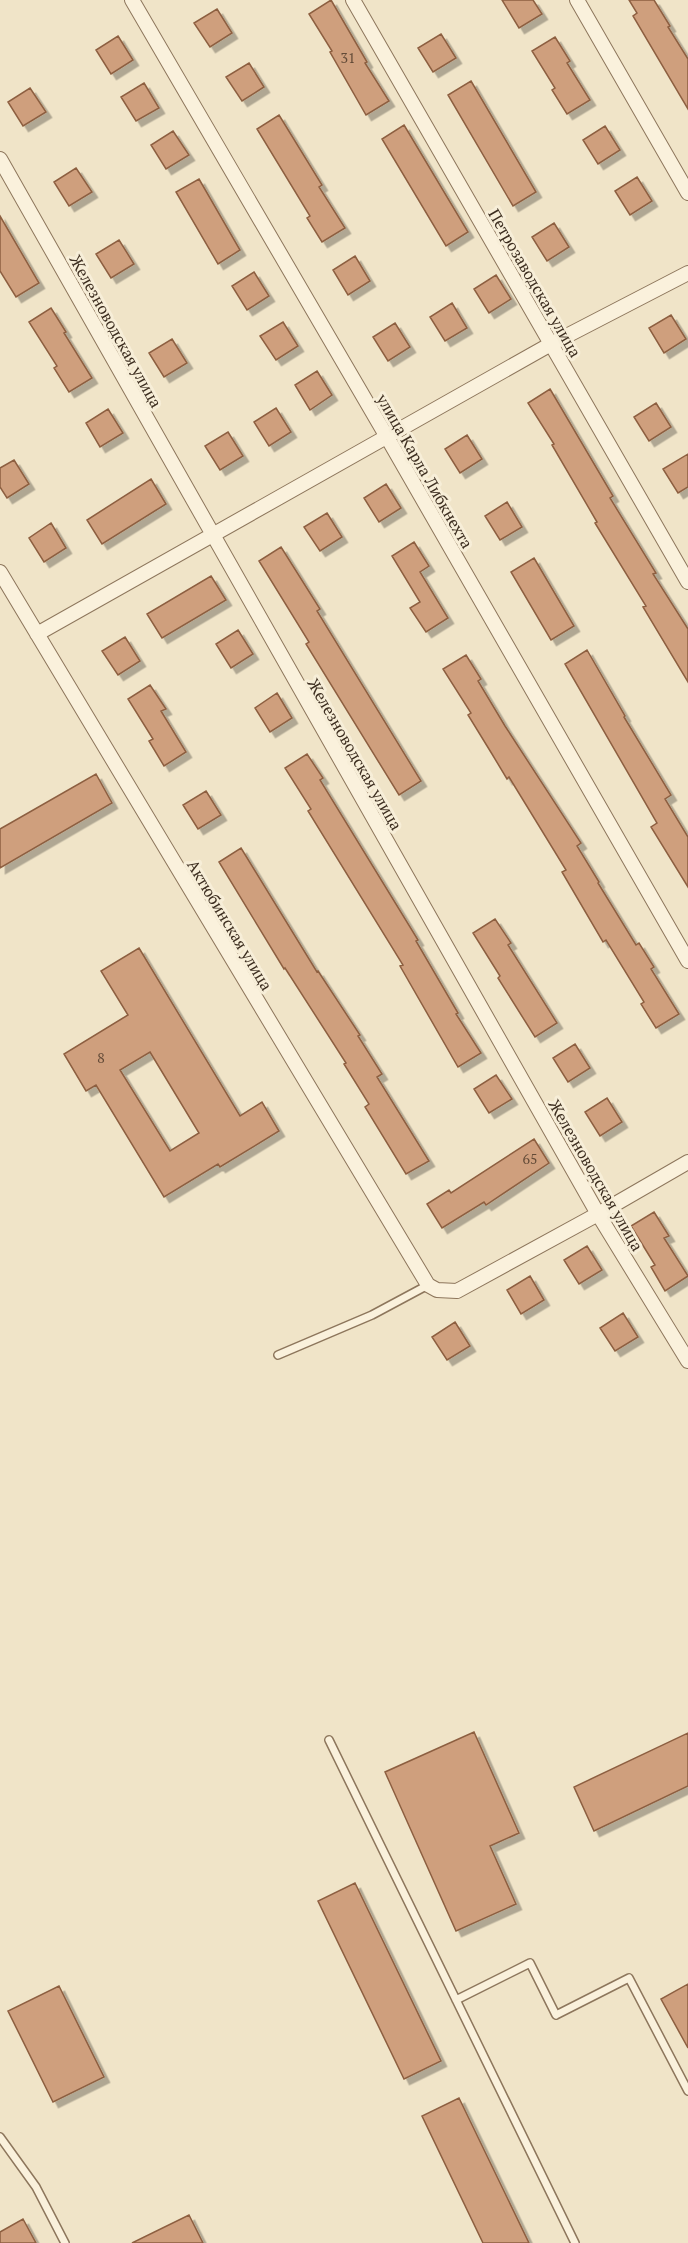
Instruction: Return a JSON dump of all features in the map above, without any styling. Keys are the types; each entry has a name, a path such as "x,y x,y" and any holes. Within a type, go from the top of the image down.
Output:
{"street":[{"name":"улица Карла Либкнехта","path":"132,0 387,437 688,961"},
{"name":"Петрозаводская улица","path":"353,0 688,582"},
{"path":"577,0 688,193"},
{"name":"Железноводская улица","path":"0,159 598,1214 688,1361"},
{"path":"37,634 551,344 688,273"},
{"name":"Актюбинская улица","path":"0,573 432,1287"},
{"path":"432,1287 457,1291 688,1162"}],"lane":[{"path":"278,1356 432,1287"},
{"path":"329,1740 575,2243"},
{"path":"456,2000 530,1963 556,2014 629,1978 688,2091"},
{"path":"0,2138 36,2187 65,2243"}],"building":[{"path":"331,0 367,62 365,63 389,101 366,115 330,52 332,51 309,14"},
{"path":"502,0 533,0 542,14 519,28"},
{"path":"629,0 654,0 688,59 688,109 633,16 637,13"},
{"path":"217,9 232,33 210,47 194,23"},
{"path":"441,34 456,58 433,72 418,48"},
{"path":"118,36 133,60 111,74 96,50"},
{"path":"555,37 570,61 567,63 590,100 567,114 552,90 555,88 532,51"},
{"path":"249,63 264,87 242,101 226,77"},
{"path":"471,81 536,192 513,206 448,95"},
{"path":"144,83 159,108 136,121 121,97"},
{"path":"30,88 46,112 23,126 8,102"},
{"path":"279,115 322,185 319,187 345,228 322,242 307,218 310,216 257,129"},
{"path":"404,125 468,232 446,246 382,139"},
{"path":"605,126 620,150 598,164 583,140"},
{"path":"173,131 189,155 166,169 151,145"},
{"path":"76,168 92,192 69,206 54,182"},
{"path":"637,177 652,201 630,215 615,191"},
{"path":"199,179 240,250 218,264 176,192"},
{"path":"0,216 39,283 16,297 0,271"},
{"path":"554,223 569,247 547,261 532,237"},
{"path":"119,240 134,264 111,278 96,254"},
{"path":"355,256 370,281 348,295 333,270"},
{"path":"254,272 269,296 247,310 232,286"},
{"path":"496,275 511,299 489,313 474,289"},
{"path":"452,303 467,328 445,341 430,317"},
{"path":"51,308 92,378 69,392 54,368 57,366 29,322"},
{"path":"671,315 686,339 664,353 649,328"},
{"path":"283,322 298,346 276,360 260,336"},
{"path":"395,323 410,347 388,361 373,337"},
{"path":"172,339 187,363 164,377 149,353"},
{"path":"317,371 332,395 310,410 295,385"},
{"path":"550,389 613,496 610,498 656,573 653,574 688,629 688,682 643,607 646,606 595,523 597,522 552,445 554,444 528,403"},
{"path":"656,403 671,427 649,441 634,417"},
{"path":"276,408 291,432 269,446 254,422"},
{"path":"108,409 123,433 100,447 86,423"},
{"path":"228,432 243,456 220,470 205,446"},
{"path":"467,435 482,459 460,473 445,449"},
{"path":"688,454 688,487 678,493 663,469"},
{"path":"14,460 29,484 7,498 0,487 0,468"},
{"path":"151,479 166,504 102,544 87,520"},
{"path":"386,484 401,508 379,522 364,498"},
{"path":"507,502 522,527 500,540 485,516"},
{"path":"327,513 342,537 320,551 304,527"},
{"path":"51,523 66,548 44,562 29,538"},
{"path":"414,542 429,566 420,572 448,618 426,632 410,608 420,602 392,556"},
{"path":"281,547 320,609 317,611 421,781 399,795 306,644 309,642 259,561"},
{"path":"534,558 574,626 551,640 511,572"},
{"path":"211,576 226,600 162,638 147,614"},
{"path":"238,630 253,654 231,668 216,644"},
{"path":"125,637 140,661 118,675 102,651"},
{"path":"587,650 671,795 665,799 688,837 688,887 651,827 657,823 565,664"},
{"path":"466,655 481,679 478,681 505,726 581,843 577,846 598,883 636,945 639,943 654,967 651,969 679,1014 656,1028 641,1004 644,1002 606,940 603,942 562,872 566,870 509,777 507,779 468,715 471,713 443,669"},
{"path":"150,685 166,709 161,711 186,752 164,766 149,741 153,739 128,699"},
{"path":"277,693 292,718 270,732 255,708"},
{"path":"307,754 323,778 320,780 418,940 416,941 458,1013 456,1014 481,1053 458,1067 400,966 403,965 308,811 311,809 285,768"},
{"path":"96,774 112,803 0,868 0,829"},
{"path":"206,791 221,815 198,829 183,805"},
{"path":"241,848 317,972 360,1035 358,1036 382,1074 377,1077 429,1161 406,1174 365,1107 369,1104 344,1064 346,1063 284,969 219,862"},
{"path":"495,919 511,943 508,945 557,1023 535,1037 473,933"},
{"path":"139,948 240,1116 262,1102 279,1131 220,1167 218,1164 164,1197 96,1085 86,1091 64,1054 128,1015 101,971","holes":["150,1052 199,1133 170,1151 120,1070"]},
{"path":"575,1044 590,1068 568,1082 553,1058"},
{"path":"496,1075 512,1099 489,1113 474,1089"},
{"path":"607,1098 622,1122 600,1136 585,1112"},
{"path":"534,1139 549,1163 486,1205 484,1202 442,1228 427,1204 449,1190 451,1193"},
{"path":"654,1212 669,1236 664,1238 688,1276 665,1291 651,1267 655,1265 631,1226"},
{"path":"587,1246 602,1270 579,1284 564,1260"},
{"path":"530,1276 544,1300 521,1314 507,1290"},
{"path":"623,1313 638,1337 615,1351 600,1328"},
{"path":"455,1322 470,1346 447,1360 432,1337"},
{"path":"474,1732 519,1833 490,1846 516,1904 456,1931 385,1772"},
{"path":"688,1733 688,1786 594,1831 574,1787"},
{"path":"355,1883 441,2061 404,2079 318,1901"},
{"path":"688,1984 688,2048 661,1999"},
{"path":"59,1986 104,2077 53,2102 8,2011"},
{"path":"459,2098 529,2243 483,2243 422,2116"},
{"path":"189,2215 203,2243 132,2243"},
{"path":"23,2219 36,2243 0,2243 0,2232"}]}
